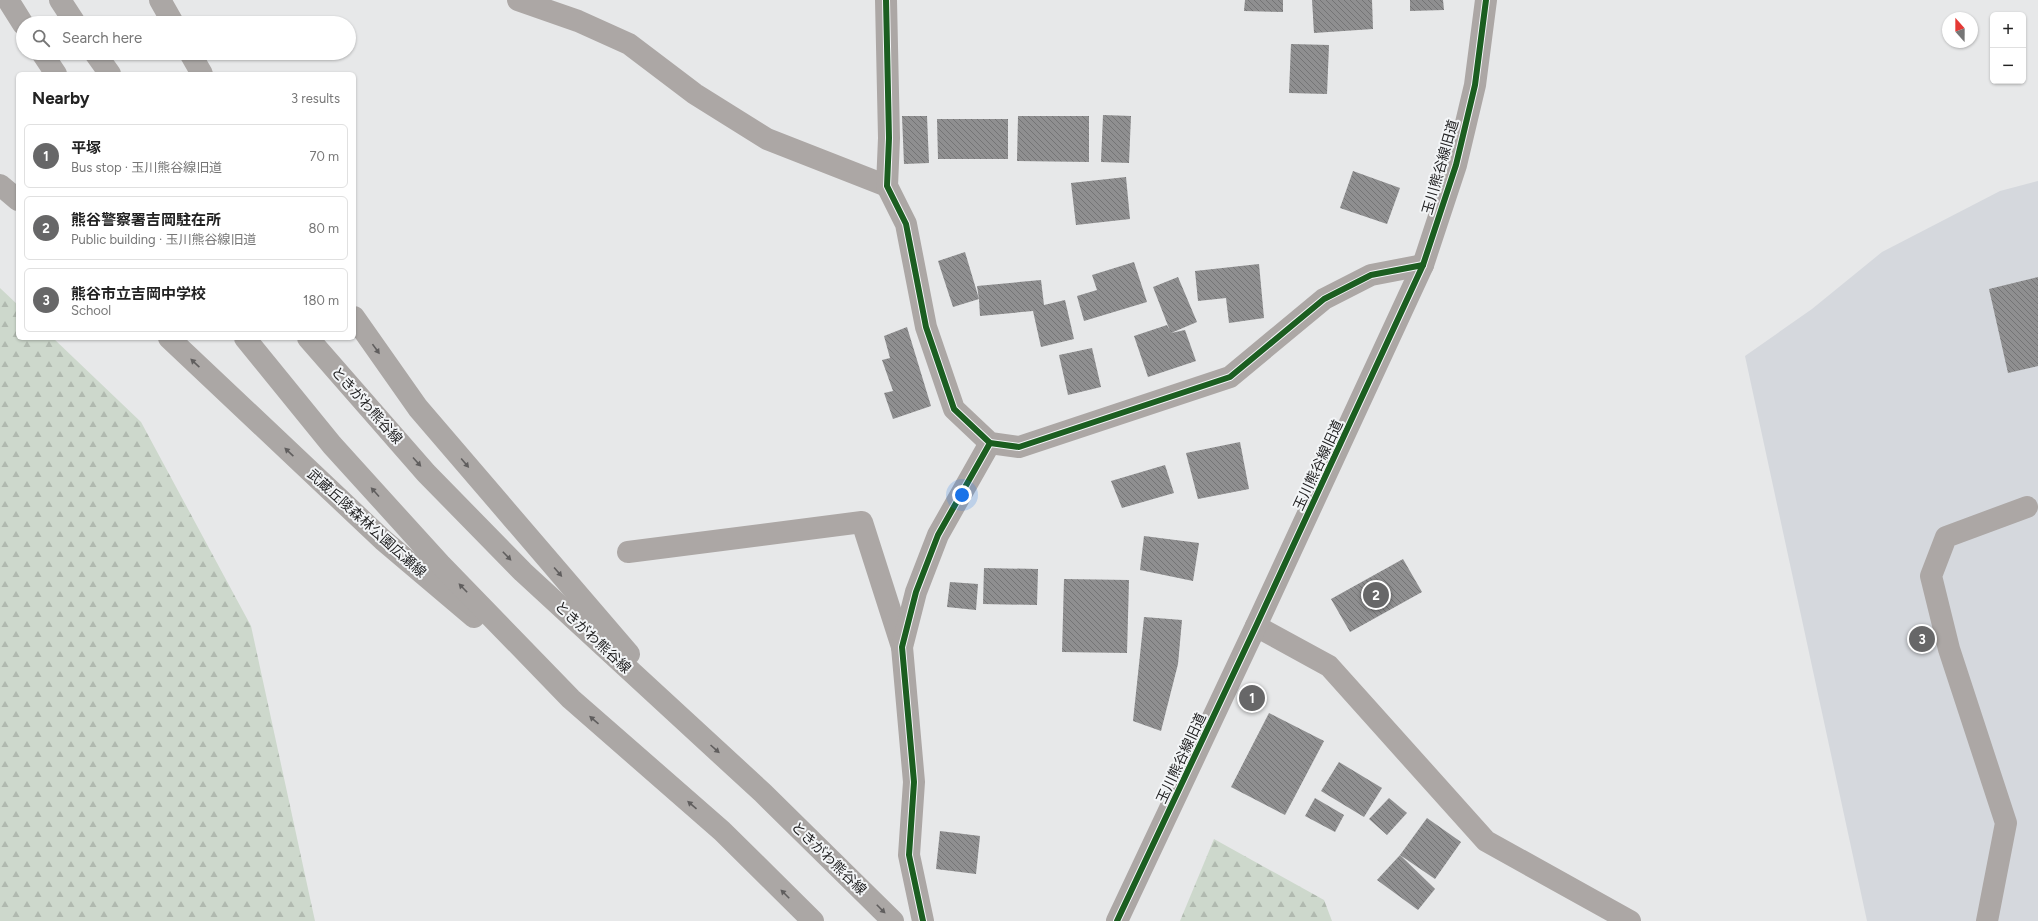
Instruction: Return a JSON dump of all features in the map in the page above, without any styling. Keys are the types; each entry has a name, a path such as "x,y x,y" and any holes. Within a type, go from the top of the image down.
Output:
{"main road":[{"path":"8,0 18,16"},
{"path":"60,0 70,16"},
{"path":"160,0 169,16"},
{"path":"47,60 55,72"},
{"path":"100,60 109,72"},
{"path":"194,60 201,72"},
{"path":"0,184 16,198"},
{"path":"356,320 418,408 694,730"},
{"name":"武蔵丘陵森林公園広瀬線","path":"171,340 383,540 571,699"},
{"path":"247,340 342,456 440,564 571,699 722,831 813,921"},
{"name":"ときがわ熊谷線","path":"310,340 426,473 523,572 763,793 893,921"}],"street":[{"path":"518,0 578,21 629,44 695,94 767,139 887,186"},
{"path":"886,0 889,138 887,186 906,224 926,327 954,409 990,444 1019,447 1230,377 1324,299 1371,275 1423,265"},
{"name":"玉川熊谷線旧道","path":"1117,921 1256,626 1423,265 1456,165 1475,85 1486,0"},
{"path":"902,648 916,592 938,535 990,444"},
{"path":"1987,921 2006,823 1949,649 1931,576 1946,538 2027,507"},
{"path":"628,552 862,522 902,648 914,782 909,855 923,921"},
{"path":"1256,626 1329,666 1486,841 1630,921"}],"shaded area":[{"path":"2038,181 2038,921 1867,921 1745,356 1812,309 1882,252 2000,191"}],"green space":[{"path":"0,288 16,303 16,340 55,340 141,422 251,626 315,921 0,921"},
{"path":"1214,839 1324,900 1332,921 1180,921"}],"building":[{"path":"1245,0 1283,0 1283,12 1244,11"},
{"path":"1312,0 1372,0 1373,29 1314,33"},
{"path":"1410,0 1443,0 1444,10 1410,11"},
{"path":"1291,44 1329,45 1327,94 1289,93"},
{"path":"1103,115 1131,116 1129,163 1101,162"},
{"path":"902,116 927,116 929,163 904,164"},
{"path":"1018,116 1089,116 1089,162 1017,161"},
{"path":"937,119 1008,119 1008,159 938,159"},
{"path":"1353,171 1400,188 1387,224 1340,208"},
{"path":"1126,177 1130,219 1076,225 1071,183"},
{"path":"965,252 979,299 953,307 938,261"},
{"path":"1134,262 1147,302 1084,321 1077,296 1097,290 1092,275"},
{"path":"1259,264 1264,318 1229,323 1226,298 1198,301 1195,271"},
{"path":"1178,277 1197,322 1171,333 1185,330 1196,361 1148,377 1134,336 1167,325 1170,331 1153,287"},
{"path":"2038,277 2038,366 2008,373 1989,289"},
{"path":"1041,280 1044,305 1065,300 1074,339 1041,347 1033,311 980,316 977,286"},
{"path":"907,327 931,406 893,419 884,393 893,391 882,360 890,358 884,336"},
{"path":"1092,348 1101,387 1068,395 1059,355"},
{"path":"1240,442 1249,489 1198,499 1186,453"},
{"path":"1165,465 1174,493 1122,508 1111,481"},
{"path":"1144,536 1199,543 1193,581 1140,570"},
{"path":"1403,559 1422,592 1350,632 1331,599"},
{"path":"984,568 1038,569 1037,605 983,604"},
{"path":"1064,579 1129,580 1127,653 1062,652"},
{"path":"950,582 978,584 976,610 947,607"},
{"path":"1144,617 1182,620 1178,664 1161,731 1133,721"},
{"path":"1269,713 1324,741 1285,815 1231,787"},
{"path":"1339,762 1382,788 1364,817 1321,791"},
{"path":"1315,798 1344,815 1335,832 1305,816"},
{"path":"1389,798 1407,813 1387,835 1369,819"},
{"path":"1427,818 1461,842 1435,879 1400,855"},
{"path":"940,831 980,836 976,874 936,869"},
{"path":"1400,855 1435,889 1418,910 1377,880"}],"cycle path":[{"path":"886,0 889,138 887,186 906,224 926,327 954,409 990,443 1019,447 1230,377 1324,299 1371,275 1423,265"},
{"path":"1117,921 1256,626 1423,265 1456,165 1475,85 1486,0"},
{"path":"923,921 909,855 914,782 902,647 916,592 938,535 990,443"}],"place":[{"name":"熊谷警察署吉岡駐在所","path":"1376,595"},
{"name":"熊谷市立吉岡中学校","path":"1922,639"},
{"name":"平塚","path":"1252,698"}]}
